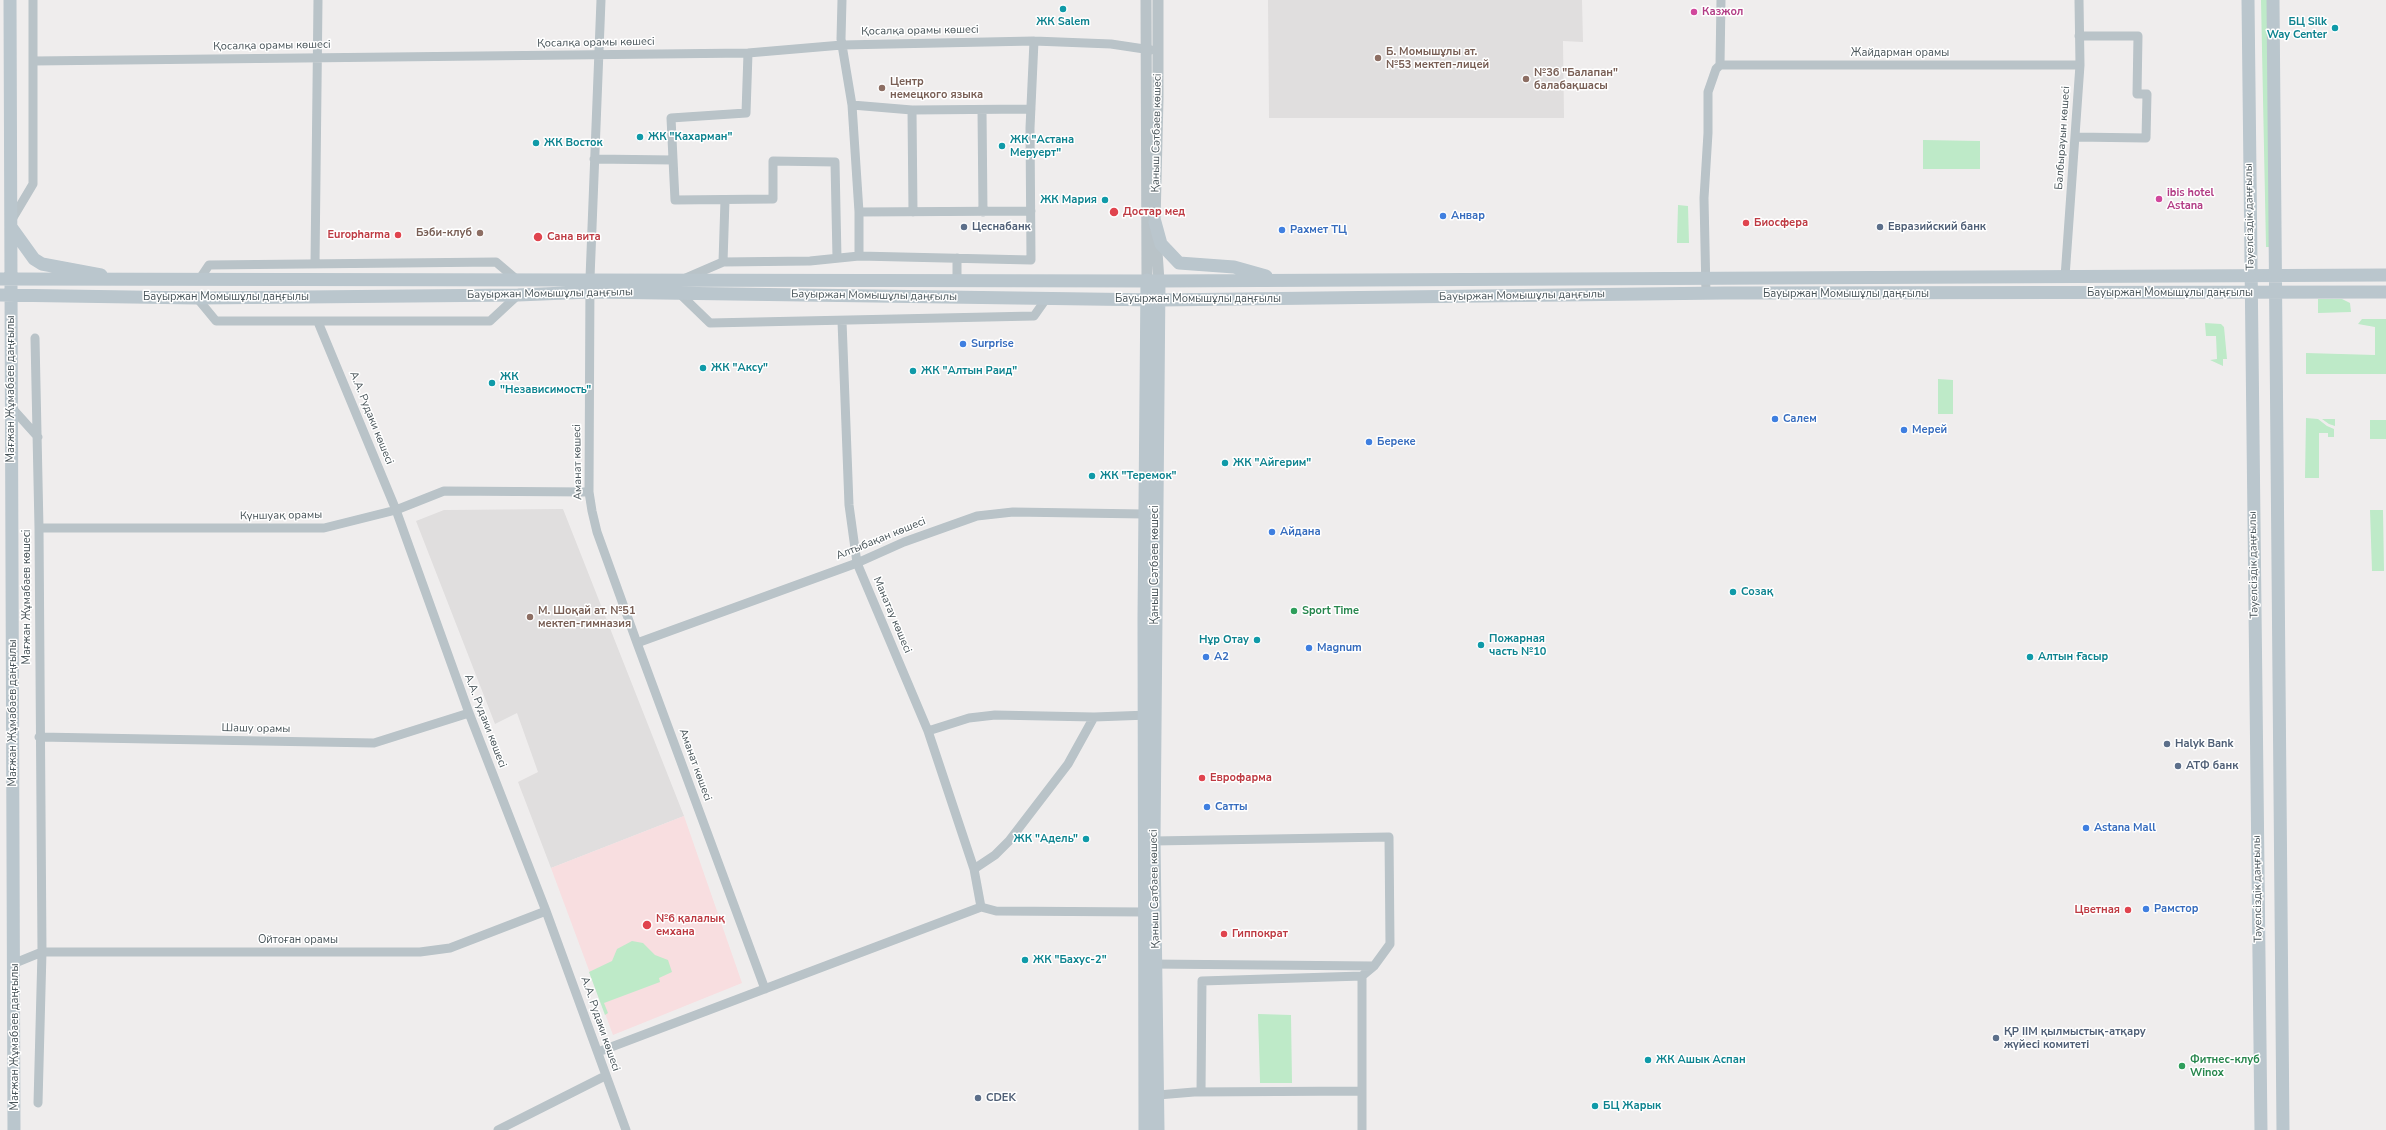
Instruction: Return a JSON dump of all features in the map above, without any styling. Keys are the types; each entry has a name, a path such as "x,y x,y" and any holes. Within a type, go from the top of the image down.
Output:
{"main road":[{"path":"5,279 10,224 10,0"},
{"name":"Тәуелсіздік даңғылы","path":"2248,0 2261,1130"},
{"name":"Тәуелсіздік даңғылы","path":"2273,0 2283,1130"},
{"path":"1156,222 1161,244 1179,263 1234,267 1283,280"},
{"path":"10,224 34,259 42,264 92,272 116,280"},
{"name":"Бауыржан Момышұлы даңғылы","path":"5,279 199,280 590,278 1153,281 2386,275"},
{"name":"Мағжан Жұмабаев даңғылы","path":"5,279 11,407 15,963 14,1130"},
{"name":"Қаныш Сәтбаев көшесі","path":"1153,281 1155,610 1144,912 1151,964 1158,1095 1158,1130"},
{"name":"Бауыржан Момышұлы даңғылы","path":"5,295 197,298 518,295 590,292 1153,300 1706,294 2386,292"},
{"name":"Қаныш Сәтбаев көшесі","path":"1146,1130 1154,841 1144,514 1153,300"},
{"path":"2258,843 2280,843"}],"street":[{"path":"10,224 33,184 33,0"},
{"path":"315,264 318,0"},
{"name":"Аманат көшесі","path":"600,0 590,278 589,492 597,532 764,989"},
{"path":"842,0 842,45 852,105 859,212 859,256"},
{"name":"Қаныш Сәтбаев көшесі","path":"1146,0 1153,50 1156,222 1153,281"},
{"name":"Қаныш Сәтбаев көшесі","path":"1153,281 1153,50 1158,0"},
{"path":"1706,294 1704,198 1708,133 1708,92 1716,69 1720,65 1721,0"},
{"name":"Балбырауын көшесі","path":"2065,276 2080,64 2079,0"},
{"path":"2075,137 2146,138 2147,94 2138,94 2138,36 2079,36"},
{"path":"685,279 723,262 810,261 859,256 1031,260 1031,109 1034,41"},
{"name":"Қосалқа орамы көшесі","path":"34,61 748,53 842,45 1034,41 1111,44 1153,50"},
{"path":"748,53 746,113 671,118 675,200 773,199 773,161 835,162 838,258"},
{"name":"Жайдарман орамы","path":"1720,65 2080,64"},
{"path":"852,105 912,110 1031,109"},
{"path":"912,110 913,212"},
{"path":"982,110 983,212"},
{"path":"594,159 673,160"},
{"path":"723,262 725,200"},
{"path":"859,212 1031,212"},
{"path":"956,258 957,280"},
{"path":"199,280 210,265 496,262 516,279"},
{"path":"680,294 710,323 1034,316 1046,299"},
{"path":"197,298 216,321 490,321 518,295"},
{"name":"Манатау көшесі","path":"842,321 849,505 857,563 928,731 974,869 980,907"},
{"name":"А.А. Рудаки көшесі","path":"318,322 396,510 469,712 546,911 626,1130"},
{"name":"Мағжан Жұмабаев көшесі","path":"35,338 38,437 39,737 42,952 38,1103"},
{"path":"11,407 38,437"},
{"name":"Күншуақ орамы","path":"39,528 324,528 396,510 444,491 589,492"},
{"name":"Алтыбақан көшесі","path":"637,643 857,563 904,542 977,516 1013,512 1144,514"},
{"name":"Шашу орамы","path":"39,737 374,743 469,712"},
{"path":"928,731 969,718 995,715 1094,717 1150,715"},
{"path":"974,869 995,855 1009,841 1068,764 1094,717"},
{"path":"1154,841 1388,837 1390,944 1374,966 1362,976 1202,981 1201,1092"},
{"path":"598,1052 980,907 996,911 1144,912"},
{"name":"Ойтоған орамы","path":"42,952 420,952 450,948 546,911"},
{"path":"15,963 42,952"},
{"path":"1151,964 1374,966"},
{"path":"1362,976 1362,1130"},
{"path":"498,1130 605,1076"},
{"path":"1158,1095 1201,1092 1362,1091"}],"shaded area":[{"name":"Б. Момышұлы ат. №53 мектеп-лицей","path":"1268,0 1582,0 1583,42 1563,41 1564,118 1269,118"},
{"name":"М. Шоқай ат. №51 мектеп-гимназия","path":"563,509 684,816 551,868 518,782 538,772 517,713 495,724 416,521 444,510"},
{"name":"№6 қалалық емхана","path":"684,816 742,983 613,1035 551,868"}],"green space":[{"path":"2261,0 2268,0 2273,247 2266,247"},
{"path":"1923,140 1980,141 1980,169 1923,169"},
{"path":"1678,205 1688,206 1689,243 1677,243"},
{"path":"2318,299 2342,299 2350,303 2351,312 2318,313"},
{"path":"2362,319 2386,319 2386,374 2306,374 2306,353 2375,355 2375,327 2358,324"},
{"path":"2205,323 2221,324 2224,327 2227,359 2223,359 2223,366 2210,360 2217,359 2216,336 2206,336"},
{"path":"1938,379 1953,380 1953,414 1938,414"},
{"path":"2306,418 2318,419 2334,429 2334,437 2328,437 2328,433 2319,433 2319,478 2305,478"},
{"path":"2322,419 2335,419 2335,426 2329,424"},
{"path":"2370,420 2386,420 2386,439 2370,439"},
{"path":"2370,510 2383,510 2384,571 2372,571"},
{"path":"632,941 643,943 655,955 668,960 672,972 659,978 660,982 604,1003 608,1013 605,1015 589,972 612,961 617,949"},
{"path":"1258,1014 1291,1015 1292,1083 1260,1083"}],"place":[{"name":"ЖК Salem","path":"1063,9"},
{"name":"Казжол","path":"1694,12"},
{"name":"БЦ Silk Way Center","path":"2335,28"},
{"name":"Б. Момышұлы ат. №53 мектеп-лицей","path":"1378,58"},
{"name":"№36 \"Балапан\" балабақшасы","path":"1526,79"},
{"name":"Центр немецкого языка","path":"882,88"},
{"name":"ЖК \"Кахарман\"","path":"640,137"},
{"name":"ЖК Восток","path":"536,143"},
{"name":"ЖК \"Астана Меруерт\"","path":"1002,146"},
{"name":"ibis hotel Astana","path":"2159,199"},
{"name":"ЖК Мария","path":"1105,200"},
{"name":"Достар мед","path":"1114,212"},
{"name":"Анвар","path":"1443,216"},
{"name":"Биосфера","path":"1746,223"},
{"name":"Цеснабанк","path":"964,227"},
{"name":"Евразийский банк","path":"1880,227"},
{"name":"Рахмет ТЦ","path":"1282,230"},
{"name":"Бэби-клуб","path":"480,233"},
{"name":"Europharma","path":"398,235"},
{"name":"Сана вита","path":"538,237"},
{"name":"Surprise","path":"963,344"},
{"name":"ЖК \"Аксу\"","path":"703,368"},
{"name":"ЖК \"Алтын Раид\"","path":"913,371"},
{"name":"ЖК \"Независимость\"","path":"492,383"},
{"name":"Салем","path":"1775,419"},
{"name":"Мерей","path":"1904,430"},
{"name":"Береке","path":"1369,442"},
{"name":"ЖК \"Айгерим\"","path":"1225,463"},
{"name":"ЖК \"Теремок\"","path":"1092,476"},
{"name":"Айдана","path":"1272,532"},
{"name":"Созақ","path":"1733,592"},
{"name":"Sport Time","path":"1294,611"},
{"name":"М. Шоқай ат. №51 мектеп-гимназия","path":"530,617"},
{"name":"Нұр Отау","path":"1257,640"},
{"name":"Пожарная часть №10","path":"1481,645"},
{"name":"Magnum","path":"1309,648"},
{"name":"А2","path":"1206,657"},
{"name":"Алтын Ғасыр","path":"2030,657"},
{"name":"Halyk Bank","path":"2167,744"},
{"name":"АТФ банк","path":"2178,766"},
{"name":"Еврофарма","path":"1202,778"},
{"name":"Сатты","path":"1207,807"},
{"name":"Astana Mall","path":"2086,828"},
{"name":"ЖК \"Адель\"","path":"1086,839"},
{"name":"Рамстор","path":"2146,909"},
{"name":"Цветная","path":"2128,910"},
{"name":"№6 қалалық емхана","path":"647,925"},
{"name":"Гиппократ","path":"1224,934"},
{"name":"ЖК \"Бахус-2\"","path":"1025,960"},
{"name":"ҚР ІІМ қылмыстық-атқару жүйесі комитеті","path":"1996,1038"},
{"name":"ЖК Ашык Аспан","path":"1648,1060"},
{"name":"Фитнес-клуб Winox","path":"2182,1066"},
{"name":"CDEK","path":"978,1098"},
{"name":"БЦ Жарык","path":"1595,1106"}]}
